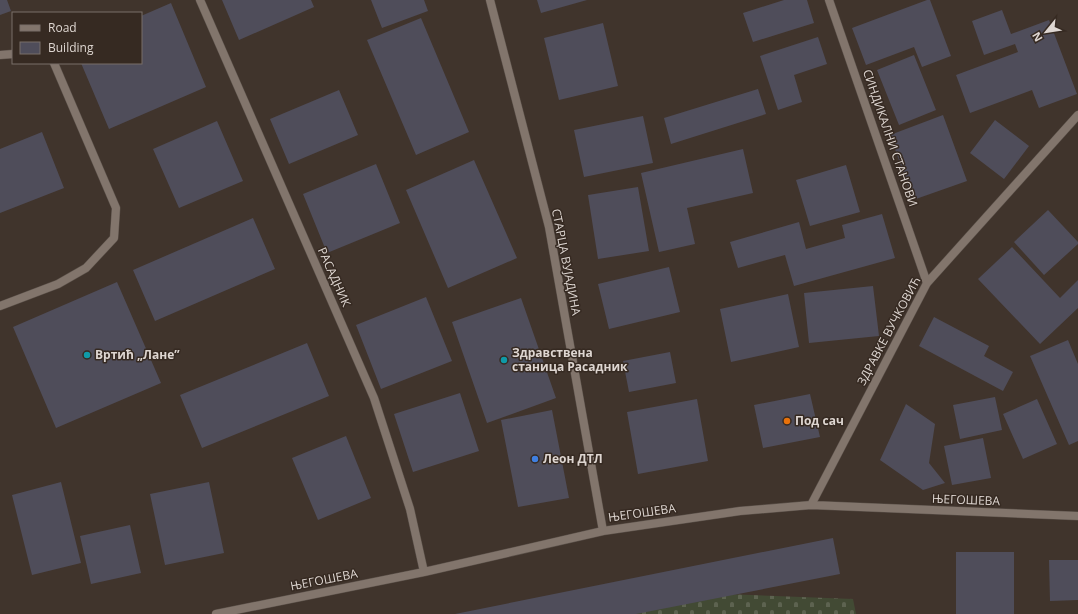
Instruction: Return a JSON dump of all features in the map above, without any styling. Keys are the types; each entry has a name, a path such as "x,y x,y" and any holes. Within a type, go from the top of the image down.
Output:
{"street":[{"name":"РАСАДНИК","path":"200,0 374,398 410,509 424,572"},
{"name":"СТАРЦА ВУЈАДИНА","path":"490,0 549,227 603,531"},
{"name":"СИНДИКАЛНИ СТАНОВИ","path":"830,0 927,283"},
{"path":"0,54 12,54"},
{"path":"0,306 58,284 86,268 114,238 116,208 54,64"},
{"name":"ЗДРАВКЕ ВУЧКОВИЋ","path":"811,506 927,283 1078,115"},
{"name":"ЊЕГОШЕВА","path":"216,614 424,572 603,531 740,511 811,506 1077,515"}],"green space":[{"path":"726,594 853,599 856,614 605,614"}],"building":[{"path":"0,0 7,0 11,11 0,15"},
{"path":"222,0 311,0 314,7 239,40"},
{"path":"371,0 424,0 428,11 382,28"},
{"path":"537,0 587,0 541,13"},
{"path":"784,0 807,0 814,23 753,42 743,13"},
{"path":"930,0 951,56 922,67 914,47 866,65 852,28"},
{"path":"171,3 206,87 109,129 81,64 142,64 142,16"},
{"path":"1002,10 1011,34 1049,20 1077,94 1039,108 1032,90 970,113 956,75 1018,52 1015,44 984,55 972,21"},
{"path":"421,18 469,132 416,155 367,40"},
{"path":"603,23 618,86 559,100 544,38"},
{"path":"818,37 827,64 794,75 802,102 778,110 760,56"},
{"path":"914,55 936,110 899,125 877,70"},
{"path":"758,89 766,114 671,144 664,118"},
{"path":"339,90 358,135 289,164 270,119"},
{"path":"943,115 967,181 913,200 890,135"},
{"path":"643,116 653,163 584,177 574,130"},
{"path":"995,120 1029,146 1004,179 970,153"},
{"path":"217,121 243,181 179,208 153,149"},
{"path":"42,132 64,188 0,213 0,149"},
{"path":"743,149 753,193 687,208 695,244 659,252 641,173"},
{"path":"474,160 517,258 448,288 406,190"},
{"path":"376,164 400,223 327,253 303,194"},
{"path":"846,165 860,212 810,226 796,180"},
{"path":"638,187 649,251 598,259 588,195"},
{"path":"1048,210 1078,242 1078,244 1044,275 1014,242"},
{"path":"882,214 895,258 794,286 785,255 738,268 730,242 799,222 806,249 845,238 842,225"},
{"path":"253,218 275,269 155,321 133,270"},
{"path":"1012,247 1060,298 1078,280 1078,308 1040,344 978,279"},
{"path":"669,267 680,312 609,329 598,284"},
{"name":"Вртић „Лане”","path":"117,282 161,383 56,428 13,327"},
{"path":"873,286 879,336 809,343 804,293"},
{"path":"788,294 799,347 731,362 720,309"},
{"path":"426,297 452,361 381,389 356,325"},
{"name":"Здравствена станица Расадник","path":"521,298 556,398 487,423 452,322"},
{"path":"934,317 989,346 984,356 1013,372 1003,391 919,346"},
{"path":"1068,340 1078,364 1078,441 1069,445 1030,356"},
{"path":"307,343 329,396 202,448 180,395"},
{"path":"670,352 676,383 629,392 623,361"},
{"path":"460,393 479,451 413,472 394,414"},
{"name":"Под сач","path":"810,394 820,437 763,448 754,405"},
{"path":"995,397 1002,430 960,439 953,405"},
{"path":"697,399 708,461 638,474 627,412"},
{"path":"1037,399 1057,444 1023,459 1003,414"},
{"path":"906,404 935,424 929,463 945,483 923,490 880,460"},
{"name":"Леон ДТЛ","path":"552,410 569,498 518,507 501,420"},
{"path":"346,436 371,498 318,520 292,458"},
{"path":"983,438 991,478 952,485 944,446"},
{"path":"61,482 81,563 32,575 12,495"},
{"path":"209,482 224,553 165,565 150,494"},
{"path":"130,525 141,573 91,584 80,536"},
{"path":"833,538 840,574 636,614 455,614"},
{"path":"956,552 1014,552 1014,614 956,614"},
{"path":"1049,560 1078,560 1078,600 1050,601"}],"place":[{"name":"Вртић „Лане”","path":"87,355"},
{"name":"Здравствена станица Расадник","path":"504,360"},
{"name":"Под сач","path":"787,421"},
{"name":"Леон ДТЛ","path":"535,459"}]}
